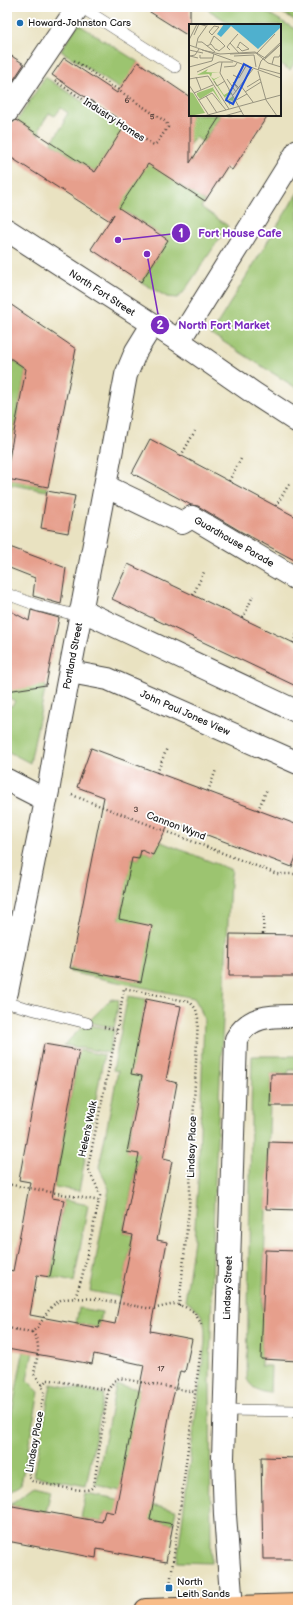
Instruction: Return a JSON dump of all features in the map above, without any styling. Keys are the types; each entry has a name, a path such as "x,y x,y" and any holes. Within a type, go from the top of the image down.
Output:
{"main road":[{"path":"156,1610 286,1607"}],"street":[{"path":"7,112 51,46 80,7"},
{"path":"179,341 298,150"},
{"name":"North Fort Street","path":"7,230 179,341 298,422"},
{"name":"Portland Street","path":"7,992 48,793 126,374 136,351 152,325"},
{"name":"Guardhouse Parade","path":"105,486 182,523 192,517 298,580"},
{"path":"81,613 298,712"},
{"name":"John Paul Jones View","path":"70,672 108,679 298,763"},
{"path":"7,780 48,793"},
{"name":"Lindsay Street","path":"232,1608 224,1494 224,1410 236,1039 241,1030 257,1019 269,1016 298,1016"}],"lane":[{"path":"80,7 175,67"},
{"path":"7,594 39,606 81,613"},
{"path":"7,1003 86,1022"},
{"path":"224,1410 298,1411"}],"path":[{"name":"Industry Homes","path":"36,69 154,145 167,128 168,125 166,122 51,46"},
{"path":"181,456 195,430"},
{"path":"229,481 242,458"},
{"path":"276,506 289,484"},
{"path":"193,595 204,572"},
{"path":"243,618 253,596"},
{"path":"293,643 298,631"},
{"path":"157,772 167,748"},
{"path":"208,791 216,770"},
{"path":"258,810 266,789"},
{"name":"Cannon Wynd","path":"48,793 277,874 298,874"},
{"path":"263,934 264,911"},
{"name":"Lindsay Place","path":"117,1030 124,988 190,1002 197,1012 198,1018 189,1209 180,1306"},
{"name":"Helen's Walk","path":"75,1298 82,1277 100,1201 99,1188 92,1178 88,1166 117,1030"},
{"path":"7,1184 100,1201"},
{"path":"7,1328 32,1332 42,1323 51,1308 60,1300 75,1298 98,1299 152,1309 171,1305 185,1307 194,1312 202,1324 203,1331"},
{"name":"Lindsay Place","path":"32,1332 38,1340 39,1346 34,1374 42,1385 44,1392 29,1478 32,1481 82,1490 89,1490 94,1485 108,1390"},
{"path":"156,1610 202,1345"},
{"path":"42,1385 48,1380 51,1380 108,1390 114,1381 119,1378 195,1392"}],"green space":[{"path":"204,7 258,7 298,31 298,57 290,70 281,65 281,24 230,24"},
{"path":"272,7 298,7 298,22"},
{"path":"78,24 138,62 133,70 151,71 165,80 161,86 189,114 189,116 220,116 203,142 195,137 183,154 192,160 177,183 205,201 201,207 228,226 183,293 177,298 167,297 141,282 168,240 147,226 141,234 143,223 126,212 122,218 99,166 95,172 51,143 65,122 63,121 68,113 61,108 55,116 49,113 39,129 39,135 17,121 45,77 150,146 120,89 61,51"},
{"path":"298,192 298,389 211,334"},
{"path":"7,356 26,370 7,469"},
{"path":"7,479 48,487 47,491 7,484"},
{"path":"7,668 46,685 30,763 7,751 7,705 12,706 15,701 7,697"},
{"path":"136,832 232,870 230,882 214,1198 210,1380 211,1563 177,1562 205,1342 205,1328 202,1317 196,1309 185,1301 194,1240 198,1183 204,1020 200,1008 194,998 70,972 70,968 141,982 119,919 131,858 139,859 141,850 153,855 157,847"},
{"path":"128,996 146,999 132,1073 142,1076 127,1151 139,1154 123,1233 133,1235 121,1297 90,1291 109,1189 99,1167 118,1071 113,1070"},
{"path":"111,999 119,1000 114,1028 88,1022"},
{"path":"85,1024 114,1030 109,1053 64,1045"},
{"path":"79,1050 104,1055 79,1191 54,1187"},
{"path":"252,1056 298,1056 298,1070 289,1070 288,1074 271,1074 268,1160 298,1178 267,1188 262,1310 298,1312 281,1334 262,1334 261,1366 271,1366 270,1393 257,1389 251,1385 247,1379"},
{"path":"64,1200 88,1205 74,1282 50,1277"},
{"path":"79,1308 102,1312 99,1328 76,1323"},
{"path":"25,1343 33,1352 27,1380 39,1392 21,1484 7,1494 7,1438"},
{"path":"51,1384 104,1394 86,1486 34,1476"},
{"path":"116,1385 140,1389 120,1490 96,1485"},
{"path":"34,1487 51,1491 46,1512 9,1505"},
{"path":"86,1493 176,1510 173,1524 105,1512 102,1522 81,1518"}],"building":[{"path":"142,7 190,7 189,36"},
{"path":"7,53 24,64 7,90"},
{"path":"64,58 117,93 138,62 189,96 190,163 220,116 267,116 232,170 227,167 205,201 148,164 119,208 168,240 141,282 91,249 110,221 7,155 7,124 16,120 95,172 126,124 52,75"},
{"path":"7,302 76,349 48,487 7,479 7,469 26,369 7,356"},
{"path":"150,439 298,518 298,562 240,531 198,506 191,505 132,473"},
{"path":"47,491 75,496 68,533 41,528"},
{"path":"7,546 66,568 61,604 33,596 35,578 7,567"},
{"path":"128,564 298,645 298,687 112,599"},
{"path":"7,609 29,621 31,610 59,618 46,685 7,691"},
{"path":"91,748 298,825 298,852 292,867 170,821 153,855 141,850 139,859 132,858 119,919 152,926 141,982 70,968 104,797 77,787"},
{"path":"230,934 298,935 298,976 229,976"},
{"path":"146,999 181,1006 166,1080 177,1083 163,1159 172,1161 157,1240 167,1242 150,1331 192,1339 185,1372 180,1371 172,1401 150,1520 173,1524 166,1562 97,1549 96,1558 7,1541 7,1505 102,1522 105,1511 115,1513 144,1365 94,1354 92,1364 7,1349 7,1269 13,1271 30,1182 19,1180 44,1044 79,1050 52,1198 64,1200 50,1277 37,1275 30,1315 99,1328 100,1321 115,1324 133,1235 123,1233 139,1154 127,1152 142,1076 131,1074"},
{"path":"271,1074 298,1074 298,1106 270,1106"},
{"path":"269,1142 298,1143 298,1210 266,1209"},
{"path":"265,1250 298,1251 298,1361 261,1359"},
{"path":"261,1457 298,1458 298,1559 263,1559"}],"place":[{"name":"Howard-Johnston Cars","path":"20,23"},
{"name":"Fort House Cafe","path":"118,240"},
{"name":"North Fort Market","path":"147,254"},
{"name":"North Leith Sands","path":"169,1588"}]}
